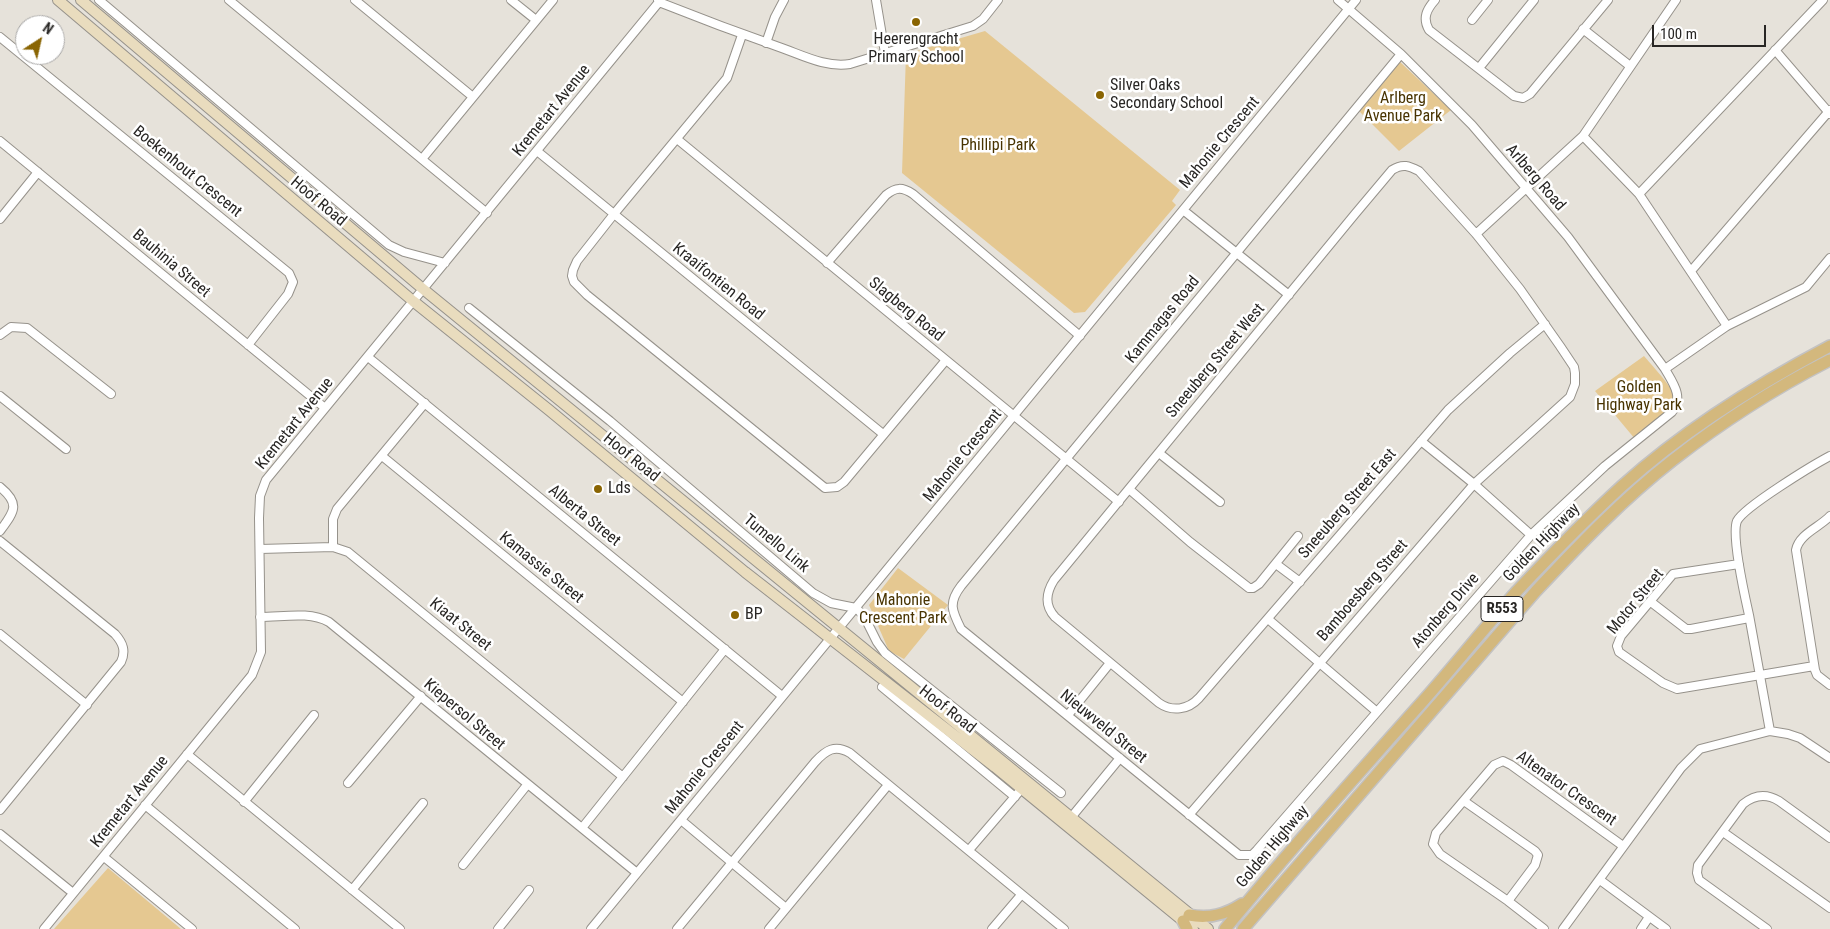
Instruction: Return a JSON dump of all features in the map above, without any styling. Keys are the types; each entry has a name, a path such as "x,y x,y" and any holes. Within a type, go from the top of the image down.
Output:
{"main road":[{"name":"Hoof Road","path":"58,0 413,302 829,639 969,746 1021,789 1068,821 1193,929"},
{"name":"Hoof Road","path":"81,0 423,289 838,628 1021,789"},
{"name":"Golden Highway","path":"1225,929 1517,591 1569,537 1652,461 1704,422 1760,385 1830,346"},
{"name":"Golden Highway","path":"1243,929 1536,591 1586,538 1644,484 1707,435 1764,397 1830,360"},
{"path":"1186,922 1221,915 1236,908 1250,898"},
{"name":"Hoof Road","path":"1186,922 1208,929"}],"street":[{"path":"100,0 390,245 404,252 445,263"},
{"path":"229,0 487,213"},
{"path":"355,0 473,97"},
{"path":"511,0 536,20"},
{"path":"422,159 553,0"},
{"path":"766,43 784,0"},
{"path":"876,0 885,54"},
{"path":"659,1 742,35 832,65 850,64 973,26 983,19 998,0"},
{"name":"Arlberg Road","path":"1338,0 1401,54 1472,125 1568,237 1665,369 1677,391 1678,400"},
{"name":"Mahonie Crescent","path":"591,929 1356,0"},
{"path":"1435,0 1425,16 1426,25 1432,32 1514,96 1523,98 1530,94 1608,0"},
{"path":"1472,20 1488,0"},
{"path":"1479,68 1534,0"},
{"path":"1545,324 1476,234 1584,136 1676,0"},
{"path":"1639,194 1823,0"},
{"name":"Kremetart Avenue","path":"44,929 257,667 261,652 260,496 270,475 487,213 659,1"},
{"path":"1583,29 1630,66"},
{"path":"742,35 726,78 577,261 572,276 574,282 594,301 822,486 829,488 837,487 844,482 946,360"},
{"name":"Boekenhout Crescent","path":"0,37 289,273 293,282 288,294 248,345"},
{"path":"1691,271 1829,112 1775,50"},
{"name":"Kammagas Road","path":"952,606 953,598 961,586 1401,54"},
{"path":"1584,136 1639,194 1727,326"},
{"name":"Slagberg Road","path":"676,139 1118,502"},
{"name":"Bauhinia Street","path":"0,141 325,408"},
{"name":"Kraaifontien Road","path":"537,151 883,434"},
{"name":"Sneeuberg Street West","path":"1110,664 1055,617 1048,606 1047,595 1054,580 1392,170 1403,165 1419,172 1476,234"},
{"path":"0,219 38,172"},
{"path":"827,263 886,195 899,188 913,194 1080,336"},
{"path":"1183,210 1289,295"},
{"path":"1665,369 1727,326 1806,287 1830,258"},
{"name":"Tumello Link","path":"469,308 610,421 813,593 831,603 856,608"},
{"name":"Bamboesberg Street","path":"1189,814 1474,484 1570,397 1575,384 1574,367 1545,324"},
{"name":"Sneeuberg Street East","path":"1110,664 1164,706 1180,708 1195,703 1448,410 1510,352 1545,324"},
{"path":"0,335 11,327 27,328 111,394"},
{"name":"Alberta Street","path":"368,357 782,696"},
{"path":"0,396 66,449"},
{"name":"Atonberg Drive","path":"1249,855 1257,850 1531,535 1605,466 1672,412 1678,400"},
{"path":"333,547 334,519 337,509 425,403"},
{"path":"1420,441 1474,484 1531,535"},
{"path":"1159,453 1220,502"},
{"name":"Kamassie Street","path":"382,456 683,702"},
{"path":"1770,731 1739,564 1737,522 1740,517 1780,486 1829,458"},
{"path":"0,487 12,499 14,506 12,515 0,531"},
{"path":"1129,489 1190,542 1250,589 1255,587 1276,564 1298,536"},
{"path":"1830,516 1802,539 1797,545 1796,550 1814,666 1818,674 1830,685"},
{"path":"0,541 120,639 124,650 121,662 0,810"},
{"name":"Kiaat Street","path":"260,549 333,547 345,550 623,777"},
{"path":"1276,564 1300,582"},
{"name":"Motor Street","path":"1739,564 1673,574 1621,636 1617,649 1622,655 1673,688 1814,666"},
{"path":"1651,602 1686,629 1749,618"},
{"name":"Nieuwveld Street","path":"952,606 961,629 1235,853 1242,856 1249,855"},
{"path":"856,608 864,616 880,648 885,653 1061,793"},
{"name":"Kiepersol Street","path":"260,617 310,616 322,618 338,628 636,873"},
{"path":"1268,619 1377,712"},
{"path":"0,634 87,705"},
{"path":"582,828 725,649"},
{"path":"1068,715 1110,664"},
{"path":"882,687 1021,789 969,850"},
{"path":"348,783 421,696"},
{"path":"244,802 314,715"},
{"path":"1563,929 1693,754 1704,747 1770,731 1800,738 1830,758"},
{"path":"677,929 815,762 832,748 840,748 850,753 1064,929"},
{"path":"186,754 400,929"},
{"path":"1068,821 1120,758"},
{"name":"Altenator Crescent","path":"1544,929 1508,901 1440,854 1432,844 1436,833 1494,765 1504,761 1514,766 1623,846"},
{"path":"463,865 527,785"},
{"path":"769,929 888,785"},
{"path":"1767,929 1704,884 1698,877 1698,865 1743,804 1754,797 1766,796 1779,801 1830,838"},
{"path":"1464,801 1538,855 1535,865 1508,901"},
{"path":"352,890 423,803"},
{"path":"145,806 295,929"},
{"path":"681,820 786,908"},
{"path":"1723,832 1830,908"},
{"path":"0,834 73,894"},
{"path":"104,857 192,929"},
{"path":"1600,880 1666,929"},
{"path":"498,929 529,890"},
{"path":"992,929 1021,895"},
{"path":"1641,929 1649,917"}],"green space":[{"name":"Phillipi Park","path":"985,31 1180,190 1172,201 1176,205 1085,312 1074,313 902,173 906,54"},
{"name":"Arlberg Avenue Park","path":"1399,61 1451,110 1399,151 1359,111"},
{"name":"Golden Highway Park","path":"1644,356 1668,385 1673,393 1673,399 1666,413 1635,439 1595,391"},
{"name":"Mahonie Crescent Park","path":"898,568 948,605 904,659 889,651 869,605"},
{"path":"108,868 181,929 54,929"}],"place":[{"name":"Heerengracht Primary School","path":"916,22"},
{"name":"Silver Oaks Secondary School","path":"1100,95"},
{"name":"Lds","path":"598,489"},
{"name":"BP","path":"735,615"}]}
